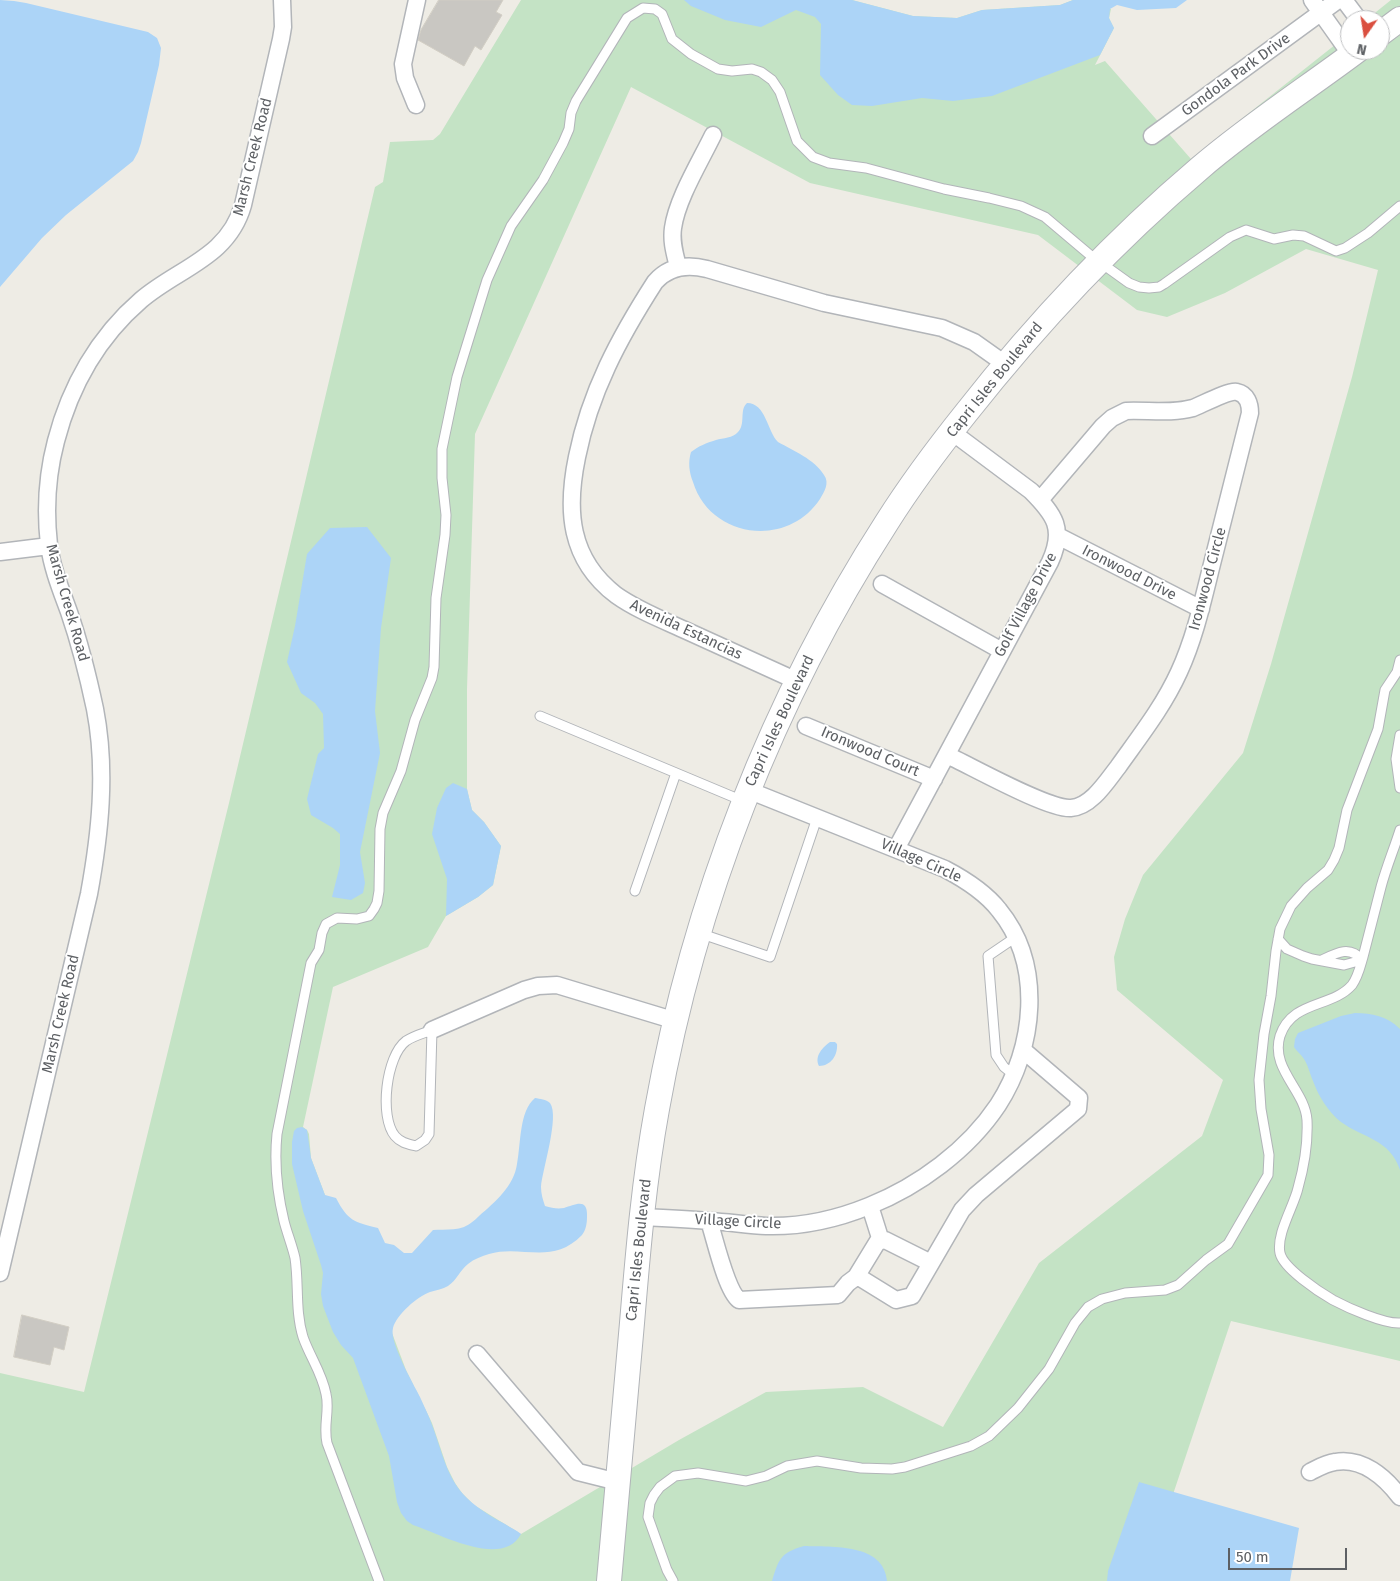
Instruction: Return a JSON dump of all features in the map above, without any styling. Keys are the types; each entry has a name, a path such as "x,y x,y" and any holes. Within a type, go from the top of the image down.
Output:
{"street":[{"name":"Marsh Creek Road","path":"0,1273 89,894 99,834 101,774 95,712 79,642 58,581 49,546 47,494 50,468 64,412 82,373 111,330 126,314 159,286 217,249 230,235 241,213 281,39 283,27 282,0"},
{"path":"416,105 405,78 403,64 417,0"},
{"name":"Gondola Park Drive","path":"1152,136 1316,6 1338,0"},
{"path":"1344,0 1352,10"},
{"path":"1316,6 1340,35"},
{"name":"Capri Isles Boulevard","path":"610,1581 641,1217 656,1110 686,976 699,933 746,796 770,738 797,681 835,609 907,492 1005,364 1033,331 1100,261 1201,167 1239,136 1345,60"},
{"path":"713,135 677,208 672,240 678,267 700,267 832,305 942,328 974,342 1005,364"},
{"name":"Avenida Estancias","path":"678,267 664,273 654,282 619,342 591,401 582,432 572,485 570,504 575,536 584,558 593,571 606,586 624,600 650,614 797,681"},
{"name":"Ironwood Circle","path":"947,755 1054,806 1070,808 1083,805 1111,776 1158,712 1184,660 1201,609 1250,413 1248,400 1243,394 1235,391 1183,410 1126,411 1120,413 1103,426 1040,500"},
{"name":"Golf Village Drive","path":"947,755 1050,562 1056,550 1058,536 1052,516 1031,491 952,432"},
{"name":"Ironwood Drive","path":"1058,536 1201,609"},
{"path":"0,552 49,546"},
{"path":"882,584 1002,650"},
{"name":"Ironwood Court","path":"806,726 934,778"},
{"path":"896,849 947,755"},
{"name":"Village Circle","path":"641,1217 750,1225 787,1225 807,1223 843,1215 870,1206 910,1186 953,1154 976,1131 997,1106 1014,1075 1023,1050 1028,1024 1028,984 1025,964 1016,937 999,910 973,885 945,869 817,818 746,796"},
{"path":"432,1030 524,990 538,986 556,985 676,1021"},
{"path":"856,1277 896,1300 912,1296 962,1210 976,1195 1078,1109 1079,1098 1023,1050"},
{"path":"870,1206 881,1241"},
{"path":"709,1221 729,1285 734,1297 739,1300 838,1295 856,1277 878,1241 886,1240 931,1263"},
{"path":"477,1354 578,1472 618,1482"},
{"path":"1310,1472 1335,1462 1355,1463 1378,1474 1388,1482 1400,1497"}],"lane":[{"path":"379,1581 327,1443 325,1423 328,1400 323,1380 301,1328 296,1293 297,1274 278,1192 275,1155 277,1134 311,963 319,950 322,933 326,924 337,918 364,918 369,916 374,909 379,891 380,829 383,813 401,771 415,720 433,674 436,598 446,515 442,478 442,449 457,377 473,323 487,280 511,226 543,180 569,129 571,113 576,102 627,18 643,8 655,9 662,14 672,38 691,54 718,68 732,71 752,70 761,72 772,80 780,92 796,141 813,157 829,163 856,166 888,173 944,189 976,194 1022,206 1045,217 1100,261 1134,285 1144,288 1153,288 1171,279 1238,232 1250,230 1276,239 1293,235 1304,236 1336,251 1346,248 1368,234 1400,206"},
{"path":"673,1581 667,1570 648,1518 654,1495 660,1487 675,1476 698,1473 746,1481 766,1476 787,1466 817,1461 861,1468 892,1469 971,1446 989,1436 1018,1408 1049,1369 1075,1322 1088,1307 1109,1297 1141,1291 1165,1290 1178,1285 1206,1260 1224,1248 1238,1228 1268,1174 1269,1155 1261,1109 1259,1080 1280,929 1292,906 1307,888 1328,870 1334,860 1346,810 1378,730 1385,690 1397,672 1400,660"},
{"name":"Capri Isles Boulevard","path":"540,716 676,773 746,796"},
{"path":"1400,735 1396,759 1400,788"},
{"path":"635,891 676,773"},
{"path":"699,933 770,956 817,818"},
{"path":"1400,830 1385,874 1358,975 1352,985 1344,992 1298,1013 1284,1028 1278,1048 1282,1065 1303,1102 1307,1122 1298,1188 1281,1236 1280,1253 1287,1266 1328,1297 1353,1309 1394,1323 1400,1323"},
{"path":"1014,1075 1004,1067 996,1055 988,956 1016,937"},
{"path":"1278,939 1283,945 1298,954 1312,959 1344,965 1362,960"},
{"path":"1322,960 1338,952 1345,951 1355,954 1362,960"},
{"path":"432,1030 429,1134 425,1140 416,1146 404,1143 396,1137 390,1128 387,1115 388,1079 392,1062 398,1050 406,1041 432,1030"}],"green space":[{"path":"521,0 852,0 913,16 957,18 982,10 1060,5 1073,0 1111,9 1109,18 1114,28 1095,65 1105,61 1191,159 1340,41 1340,54 1243,144 1358,60 1390,60 1390,37 1400,30 1400,1361 1231,1321 1144,1581 0,1581 0,1373 84,1392 229,803 375,187 383,182 390,142 433,140 440,134","holes":["631,87 810,183 1038,235 1137,310 1167,317 1225,293 1306,249 1378,270 1352,377 1271,664 1243,753 1143,875 1125,919 1114,957 1117,990 1223,1080 1202,1136 1039,1263 943,1427 863,1387 766,1392 679,1440 521,1534 474,1505 455,1483 447,1467 432,1423 406,1370 392,1333 325,1195 311,1158 309,1134 303,1127 333,987 428,947 446,916 478,897 493,885 501,846 484,822 472,810 467,789 467,689 475,434"]},
{"path":"1391,0 1400,0 1400,8 1390,14 1390,10 1378,10"}],"water":[{"path":"0,0 26,3 148,32 157,38 161,48 159,65 141,143 133,161 66,215 42,238 0,287"},
{"path":"684,0 852,0 913,16 957,18 982,10 1060,5 1073,0 1187,0 1176,8 1137,10 1117,5 1110,9 1109,18 1114,28 1100,55 992,96 953,101 922,98 872,106 852,105 838,95 820,75 821,24 815,17 796,10 761,27 725,20 691,6"},
{"path":"747,403 753,404 762,412 778,442 815,464 826,478 826,487 820,499 806,515 789,525 770,530 750,530 732,525 715,515 702,501 690,471 689,460 691,452 716,440 731,437 738,432 742,425 743,409"},
{"path":"367,527 391,558 381,628 375,711 380,753 360,852 365,883 363,893 351,900 332,897 340,865 340,834 311,815 307,799 318,754 324,748 323,714 315,703 301,693 287,662 307,554 330,528"},
{"path":"453,783 467,789 472,810 484,822 501,846 493,885 478,897 446,916 447,879 432,834 437,808 446,788"},
{"path":"1355,1013 1379,1016 1390,1021 1400,1029 1400,1170 1390,1152 1383,1145 1341,1122 1332,1113 1318,1092 1303,1057 1294,1047 1298,1033 1341,1016"},
{"path":"830,1042 837,1044 835,1056 827,1064 819,1066 818,1055"},
{"path":"535,1098 543,1099 550,1103 553,1110 550,1144 541,1187 545,1206 564,1208 576,1204 583,1205 587,1211 587,1217 582,1235 571,1244 559,1250 548,1252 501,1252 475,1259 465,1266 448,1286 425,1294 414,1302 398,1317 393,1328 395,1343 402,1362 431,1422 444,1461 457,1487 477,1507 521,1534 512,1544 500,1549 486,1549 454,1541 413,1525 401,1513 397,1502 389,1456 353,1358 341,1345 333,1332 323,1306 321,1294 323,1273 303,1211 292,1164 292,1142 294,1131 297,1128 302,1127 307,1130 311,1158 325,1195 336,1198 344,1212 352,1219 378,1228 385,1243 394,1245 404,1253 412,1253 433,1230 456,1229 466,1226 503,1193 515,1172 523,1119"},
{"path":"1139,1482 1299,1528 1290,1581 1107,1581 1108,1571"},
{"path":"804,1546 842,1547 867,1553 877,1560 884,1569 887,1581 772,1581 779,1562 785,1554"}],"building":[{"path":"439,0 503,0 496,12 502,15 481,50 475,46 464,66 418,40 421,30"},
{"path":"22,1315 69,1327 64,1350 54,1347 50,1365 14,1357"}]}
